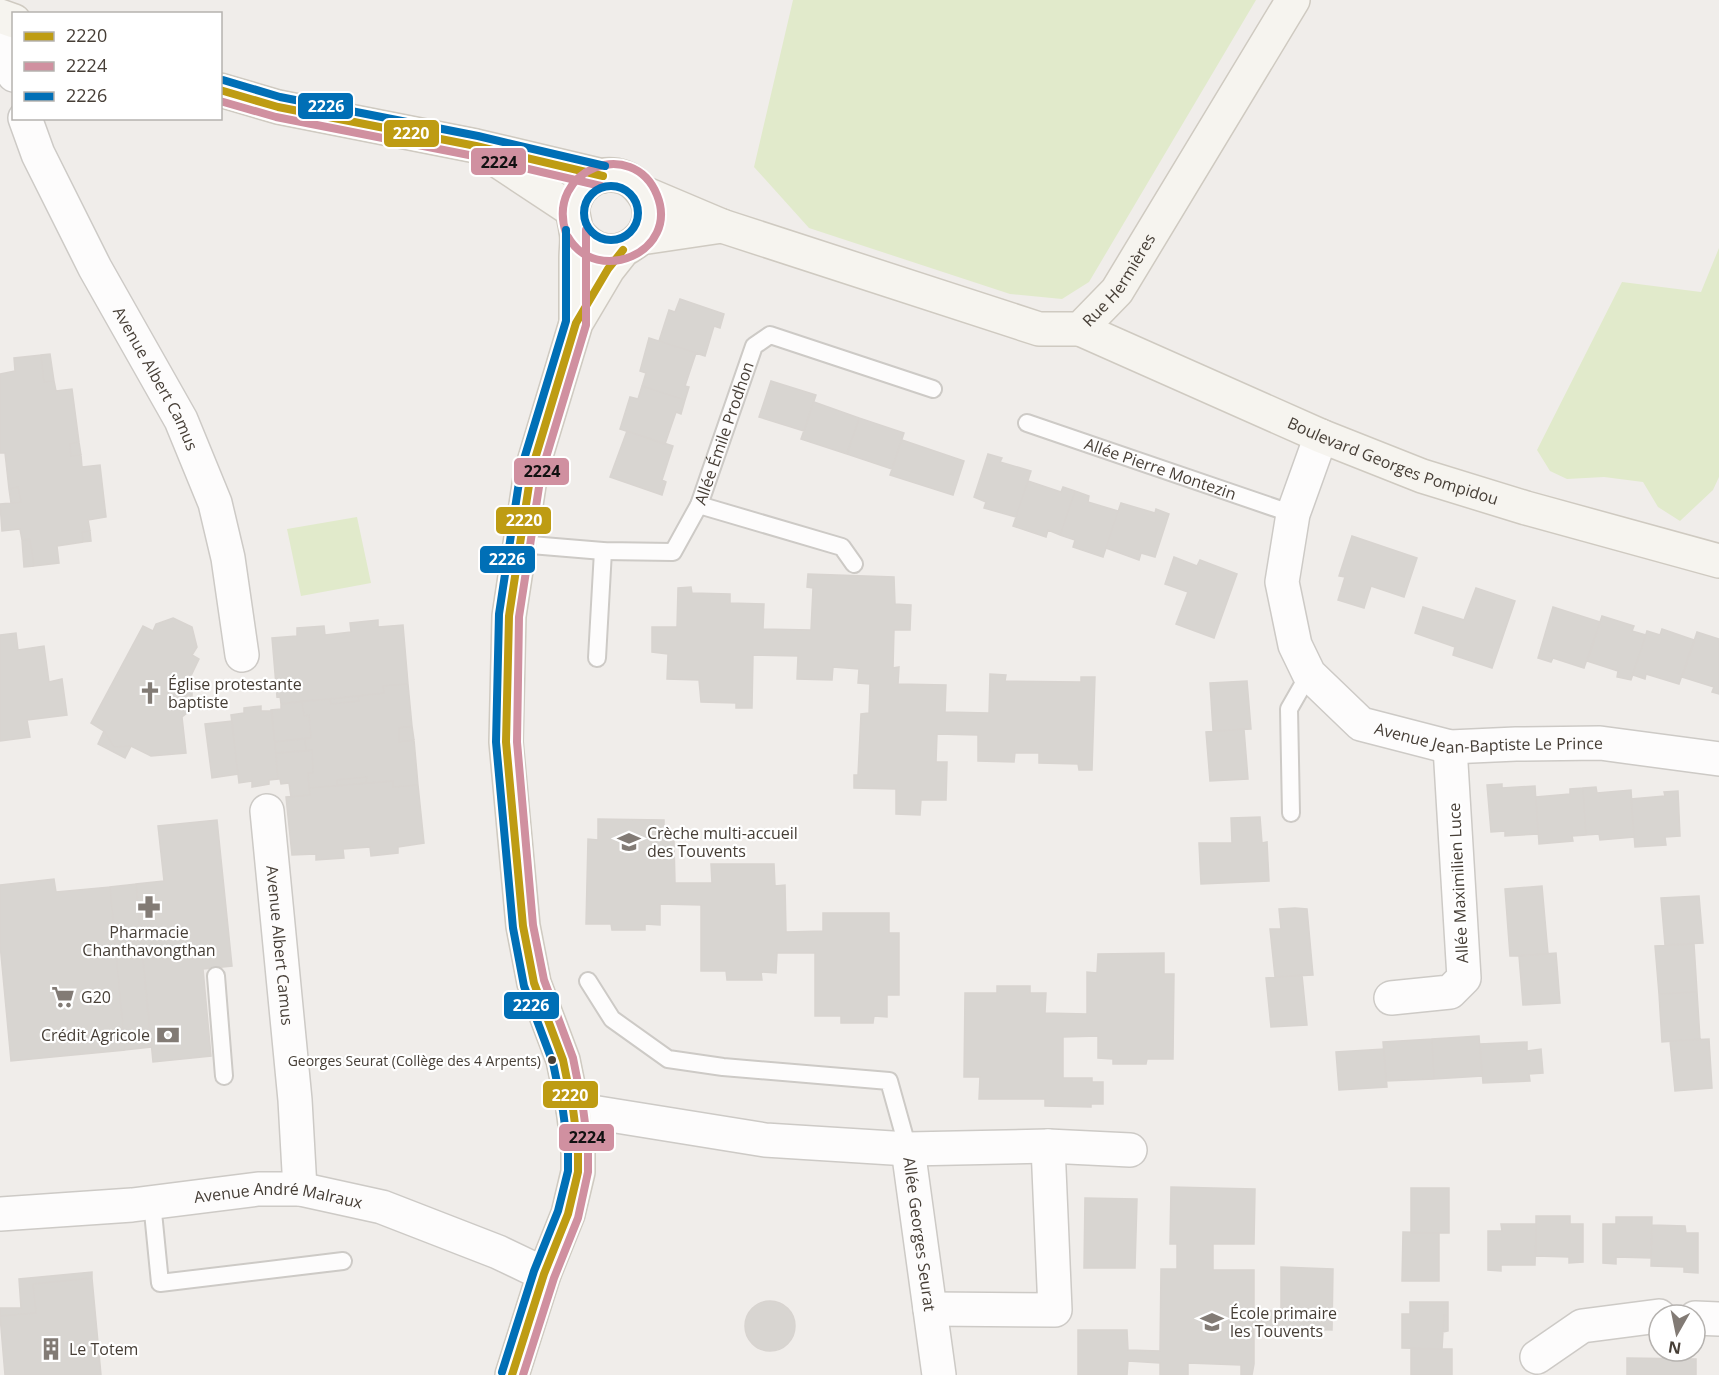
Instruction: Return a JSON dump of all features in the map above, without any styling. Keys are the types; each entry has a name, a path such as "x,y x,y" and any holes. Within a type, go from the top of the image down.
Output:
{"main road":[{"name":"Rue Hermières","path":"644,193 722,226 1039,329 1080,329 1117,291 1293,0"},
{"path":"222,91 310,114 476,146 603,176"},
{"path":"476,146 574,220 582,240 601,251 722,226"},
{"path":"512,1375 544,1274 568,1214 578,1172 578,1147 573,1109 562,1060 534,983 523,926 506,742 509,616 531,471 576,323 608,269 647,228 650,216 644,193 626,178 615,175 591,180 575,198 576,323"},
{"name":"Boulevard Georges Pompidou","path":"1080,329 1321,436 1432,479 1526,508 1719,561"}],"street":[{"name":"Avenue Albert Camus","path":"26,120 38,154 95,268 181,420 214,503 228,558 242,655"},
{"name":"Avenue Jean-Baptiste Le Prince","path":"1321,436 1293,514 1282,582 1295,645 1309,674 1361,724 1450,747 1600,743 1719,759"},
{"name":"Allée Maximilien Luce","path":"1392,998 1450,992 1464,978 1450,747"},
{"name":"Avenue Albert Camus","path":"267,811 300,1189"},
{"path":"573,1109 765,1140 908,1149 1048,1146 1130,1150"},
{"name":"Allée Georges Seurat","path":"908,1149 930,1309 1055,1310 1048,1146"},
{"name":"Avenue André Malraux","path":"0,1214 152,1202 258,1190 300,1189 382,1207 498,1252 544,1274"},
{"path":"930,1309 939,1375"},
{"path":"1537,1357 1582,1326 1647,1318"}],"lane":[{"name":"Allée Émile Prodhon","path":"519,544 603,551 673,552 699,505 754,346 770,335 933,389"},
{"name":"Allée Pierre Montezin","path":"1027,423 1293,514"},
{"path":"699,505 842,547 854,564"},
{"path":"597,658 603,551"},
{"path":"1291,813 1289,709 1309,674"},
{"path":"216,976 224,1076"},
{"path":"588,981 612,1019 668,1059 723,1067 889,1081 908,1149"},
{"path":"152,1202 160,1283 343,1261"}],"green space":[{"path":"793,0 1256,0 1089,282 1062,299 1010,294 809,228 754,167"},
{"path":"1719,248 1719,477 1713,490 1680,521 1658,507 1643,482 1604,477 1567,479 1550,471 1537,450 1622,282 1701,292"},
{"path":"357,517 371,583 301,596 287,529"}],"building":[{"path":"680,299 724,314 720,328 714,326 705,356 659,341 669,310 675,312"},
{"path":"649,338 696,353 685,386 689,387 685,400 642,386 646,373 640,371"},
{"path":"50,354 54,381 44,382 41,355"},
{"path":"41,355 44,382 54,381 56,391 72,389 79,442 70,444 71,456 81,455 82,467 100,465 106,517 88,520 90,531 82,532 83,542 57,546 59,563 34,566 30,539 22,540 20,529 2,531 0,504 21,502 18,487 9,489 5,453 0,453 0,374 15,371 14,358"},
{"path":"771,381 816,395 804,431 759,417"},
{"path":"642,386 685,400 681,414 676,412 665,444 620,429 630,397 638,399"},
{"path":"814,402 859,418 847,454 801,439"},
{"path":"859,418 904,433 892,469 847,454"},
{"path":"627,431 673,446 662,480 666,482 662,495 610,477"},
{"path":"902,440 964,461 953,495 890,475"},
{"path":"79,442 81,455 71,456 70,444"},
{"path":"988,454 1002,458 1000,462 1031,471 1016,517 984,508 986,502 974,497"},
{"path":"1028,481 1061,492 1063,487 1075,491 1060,535 1048,530 1046,537 1013,526"},
{"path":"18,487 21,502 11,503 9,489"},
{"path":"1075,491 1089,496 1088,502 1118,511 1103,557 1073,547 1075,540 1060,535"},
{"path":"1121,503 1155,513 1156,509 1169,514 1155,557 1141,553 1139,560 1106,548"},
{"path":"90,531 91,541 83,542 82,532"},
{"path":"1352,536 1417,558 1404,597 1371,586 1364,608 1338,600 1345,577 1339,576"},
{"path":"30,539 34,566 24,567 22,540"},
{"path":"1174,557 1197,566 1200,560 1237,574 1214,638 1176,624 1188,592 1165,584"},
{"path":"808,574 894,577 895,604 911,605 910,630 894,630 893,668 899,667 898,684 946,685 945,712 989,713 990,674 1006,675 1005,681 1081,682 1081,677 1095,677 1092,770 1079,770 1078,764 1039,763 1039,753 1015,753 1014,762 978,761 978,735 937,734 936,762 947,762 946,800 921,800 920,815 896,814 896,789 854,788 854,775 858,775 861,714 869,713 870,684 858,683 859,669 833,667 832,680 797,679 798,656 753,655 752,708 736,708 736,703 701,702 699,680 667,679 668,654 652,652 652,627 677,627 678,588 691,587 692,593 730,594 730,603 764,604 763,629 811,630 813,588 807,587"},
{"path":"1476,588 1515,601 1492,668 1453,655 1455,647 1415,633 1423,607 1464,620"},
{"path":"1553,607 1600,622 1584,668 1553,658 1551,662 1538,658"},
{"path":"1602,616 1634,626 1632,631 1646,635 1631,680 1617,677 1618,671 1587,661"},
{"name":"Église protestante baptiste","path":"173,618 192,627 197,647 192,655 199,659 188,682 192,683 192,709 182,717 186,753 151,756 131,746 114,747 104,731 91,723 143,626 153,631 156,624"},
{"path":"378,620 378,627 403,625 408,684 383,686 384,693 281,704 280,696 277,697 272,638 297,636 297,628 324,626 325,635 351,632 350,623"},
{"path":"1662,629 1694,640 1679,684 1646,674 1645,679 1633,675 1647,631 1660,635"},
{"path":"1697,632 1719,639 1719,694 1712,692 1714,687 1682,677"},
{"path":"16,633 18,650 44,646 49,682 62,679 67,715 27,720 30,737 0,741 0,635"},
{"path":"1247,681 1251,729 1213,731 1210,683"},
{"path":"408,684 412,726 399,728 399,742 414,740 418,785 393,787 393,781 366,783 367,777 337,780 337,786 309,788 308,773 313,773 312,750 306,751 305,738 311,738 309,715 304,716 302,701 330,699 331,704 359,701 358,696 384,693 383,686"},
{"path":"358,696 359,701 331,704 330,699"},
{"path":"302,701 304,716 309,715 311,738 275,742 271,710 281,709 281,704"},
{"path":"261,706 261,711 272,711 278,779 269,780 269,784 252,787 252,781 239,783 231,715 244,713 244,708"},
{"path":"232,721 238,774 212,778 205,724"},
{"path":"412,726 414,740 399,742 399,728"},
{"path":"1244,729 1248,779 1210,781 1206,732"},
{"path":"104,731 114,747 131,746 125,758 98,744"},
{"path":"305,738 306,751 276,753 275,742"},
{"path":"312,750 313,773 308,773 310,795 291,797 289,783 281,784 278,779 276,753"},
{"path":"367,777 366,783 337,786 337,780"},
{"path":"393,781 393,787 418,785 424,843 398,847 398,853 371,856 370,847 343,849 344,858 316,860 316,854 292,855 286,797 310,795 309,788"},
{"path":"1502,784 1502,788 1535,786 1538,834 1505,836 1505,831 1491,832 1487,785"},
{"path":"1596,787 1597,793 1631,790 1634,837 1600,840 1599,834 1586,835 1583,788"},
{"path":"1583,788 1586,835 1572,836 1573,841 1539,844 1536,797 1570,794 1570,789"},
{"path":"1678,791 1680,836 1665,837 1666,845 1635,847 1631,799 1665,796 1664,792"},
{"path":"1260,817 1262,843 1267,842 1269,881 1201,884 1199,843 1232,843 1231,818"},
{"path":"598,819 664,820 664,841 674,841 675,883 712,883 711,864 774,864 775,886 785,885 786,932 823,931 823,913 889,913 889,933 899,933 899,995 887,995 887,1017 874,1016 873,1023 841,1023 841,1016 815,1016 815,953 777,953 776,973 761,972 762,980 727,980 726,971 701,971 701,905 660,904 660,925 645,924 645,930 612,930 611,924 586,924 588,839 598,840"},
{"path":"217,820 232,966 203,969 211,1056 153,1062 136,884 164,881 158,826"},
{"name":"G20","path":"54,879 56,892 110,887 125,1050 11,1061 0,944 0,885"},
{"path":"136,884 151,1047 125,1050 110,887"},
{"path":"1542,886 1548,954 1510,956 1505,889"},
{"path":"1699,896 1703,943 1665,945 1661,898"},
{"path":"1279,909 1307,909 1313,975 1275,977 1270,929 1281,929"},
{"path":"1694,944 1697,992 1659,994 1655,946"},
{"path":"1164,953 1164,974 1174,974 1173,1059 1147,1059 1146,1064 1113,1064 1113,1059 1098,1058 1098,1036 1063,1037 1063,1078 1092,1078 1092,1082 1103,1082 1103,1104 1091,1104 1091,1107 1045,1106 1045,1099 979,1099 980,1077 964,1077 965,993 997,993 997,986 1030,986 1030,993 1046,993 1045,1013 1087,1014 1087,972 1097,973 1098,954"},
{"path":"1556,953 1560,1003 1523,1005 1519,956"},
{"path":"1302,975 1307,1025 1271,1027 1266,978"},
{"path":"1697,992 1700,1039 1662,1042 1659,994"},
{"path":"1479,1036 1482,1076 1434,1079 1432,1039"},
{"path":"1432,1039 1434,1079 1386,1081 1383,1042"},
{"path":"1709,1039 1712,1088 1675,1091 1670,1041"},
{"path":"1527,1042 1527,1051 1541,1049 1543,1073 1529,1074 1530,1081 1483,1083 1480,1044"},
{"path":"1384,1049 1387,1087 1339,1090 1336,1052"},
{"path":"1171,1187 1255,1189 1254,1244 1213,1244 1213,1270 1254,1270 1254,1310 1281,1311 1281,1267 1333,1269 1332,1330 1254,1328 1252,1375 1241,1375 1241,1365 1188,1363 1188,1375 1160,1375 1160,1363 1128,1361 1127,1375 1078,1375 1078,1330 1127,1330 1128,1350 1160,1351 1161,1269 1177,1269 1177,1244 1170,1244"},
{"path":"1411,1188 1449,1188 1449,1233 1411,1233"},
{"path":"1085,1198 1137,1199 1135,1268 1084,1268"},
{"path":"1536,1216 1570,1216 1570,1224 1583,1224 1583,1262 1569,1263 1569,1257 1536,1256"},
{"path":"1616,1217 1652,1217 1651,1258 1616,1257 1616,1264 1603,1263 1603,1224 1616,1224"},
{"path":"1501,1224 1536,1224 1535,1265 1501,1265 1501,1271 1488,1270 1488,1231 1502,1231"},
{"path":"1652,1225 1685,1226 1686,1233 1698,1233 1698,1273 1684,1272 1684,1267 1651,1266"},
{"path":"1403,1232 1439,1233 1439,1281 1402,1281"},
{"path":"92,1272 92,1278 33,1284 36,1313 0,1316 0,1308 21,1308 19,1279"},
{"name":"Le Totem","path":"92,1278 101,1375 5,1375 0,1316 36,1313 33,1284"},
{"path":"765,1301 775,1301 788,1308 795,1321 795,1331 788,1344 775,1351 765,1351 756,1347 749,1340 745,1331 745,1321 749,1312 756,1305"},
{"path":"1410,1302 1448,1302 1448,1316 1444,1315 1442,1349 1402,1348 1402,1314 1410,1314"},
{"path":"1444,1315 1448,1316 1448,1331 1443,1332"},
{"path":"1411,1349 1452,1349 1452,1375 1411,1375"},
{"path":"1627,1358 1647,1358 1647,1363 1696,1363 1696,1375 1627,1375"}],"transit line":[{"name":"2226","path":"223,80 280,97 478,136 605,166"},
{"name":"2220","path":"222,91 278,107 476,146 603,176"},
{"name":"2224","path":"222,102 276,117 474,156 601,186"},
{"name":"2224","path":"566,233 563,211 568,192 579,177 595,168 612,164 630,167 645,177 657,195 661,215 657,233 647,247 632,256 615,261 597,260 581,252 568,237"},
{"name":"2226","path":"606,186 616,186 630,194 636,203 638,213 636,223 630,232 616,240 606,240 589,228 584,218 584,208 596,191 606,186"},
{"name":"2226","path":"502,1372 534,1271 558,1211 568,1171 568,1148 563,1111 553,1063 524,986 513,928 496,742 499,614 521,469 566,321 566,230"},
{"name":"2224","path":"523,1375 554,1278 578,1218 588,1172 588,1146 573,1058 544,980 533,925 517,742 519,617 541,474 586,325 586,230"},
{"name":"2220","path":"512,1375 544,1274 568,1214 578,1172 578,1147 563,1060 534,983 523,926 506,742 509,616 531,472 576,323 608,269 623,250"}],"place":[{"name":"Église protestante baptiste","path":"150,693"},
{"name":"Crèche multi-accueil des Touvents","path":"629,842"},
{"name":"Pharmacie Chanthavongthan","path":"149,907"},
{"name":"G20","path":"63,997"},
{"name":"Crédit Agricole","path":"168,1035"},
{"name":"Georges Seurat (Collège des 4 Arpents)","path":"552,1060"},
{"name":"École primaire les Touvents","path":"1212,1322"},
{"name":"Le Totem","path":"51,1349"}]}
